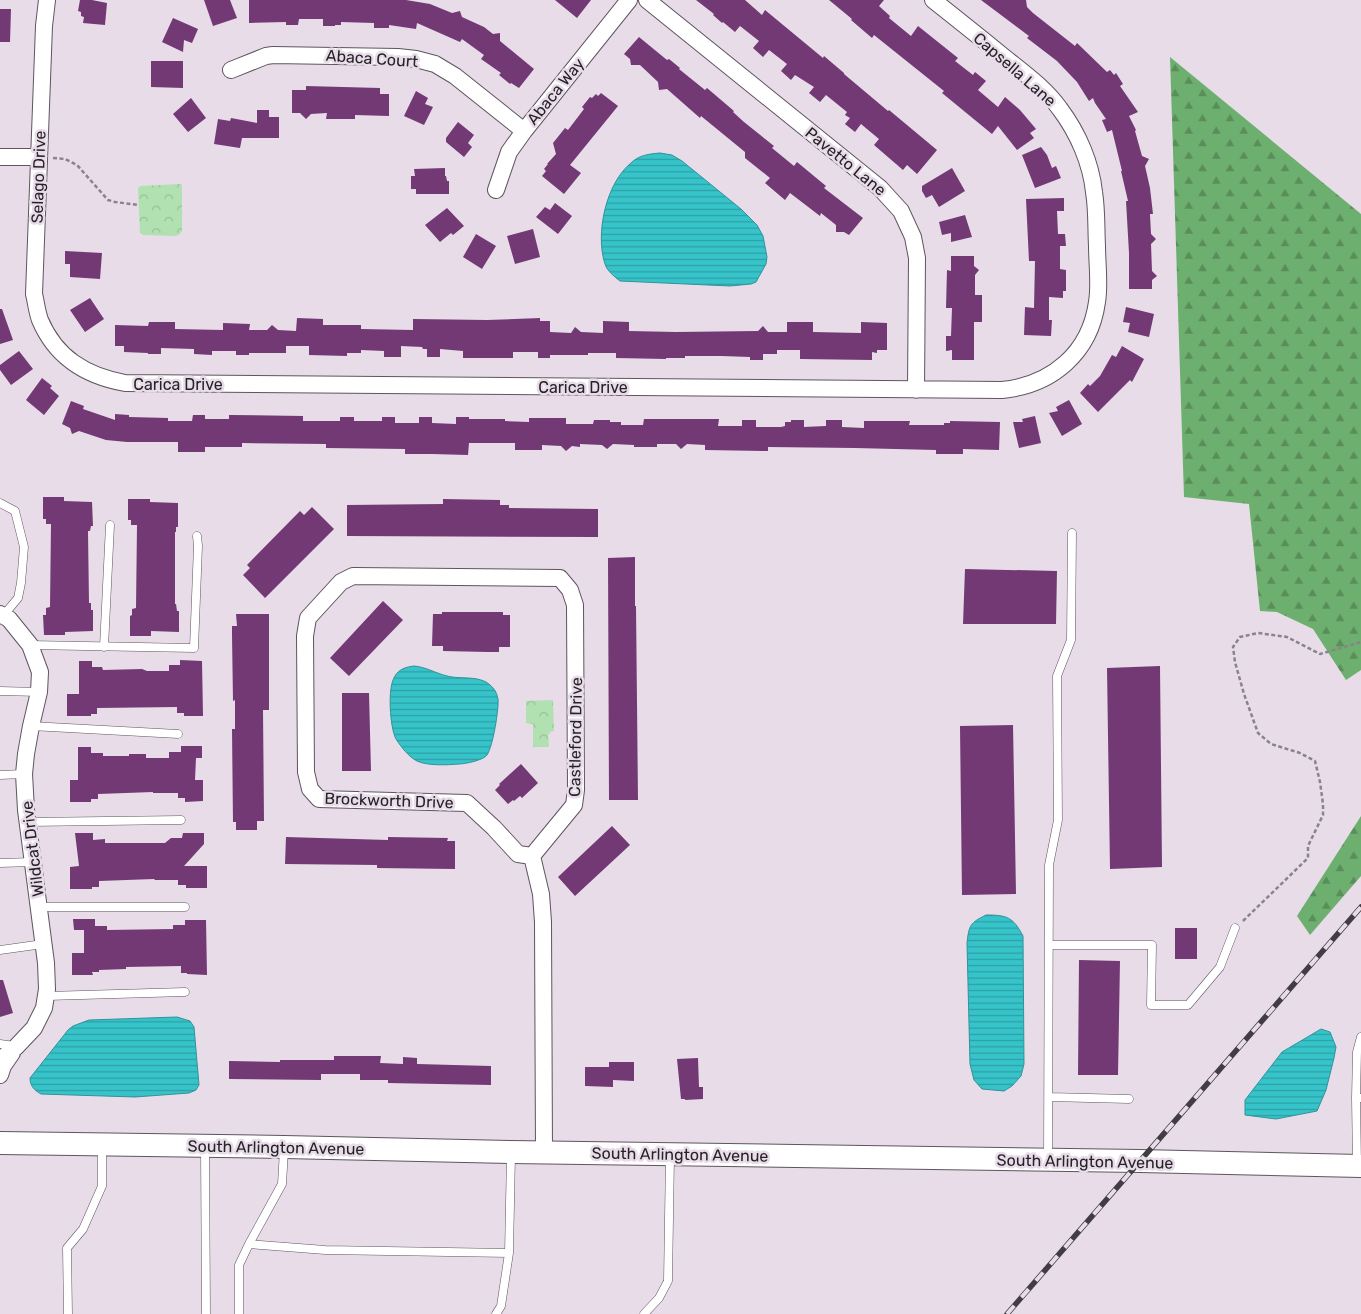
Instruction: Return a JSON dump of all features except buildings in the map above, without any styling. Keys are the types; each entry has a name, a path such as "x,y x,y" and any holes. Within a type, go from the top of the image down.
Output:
{"main road":[{"name":"South Arlington Avenue","path":"0,1144 284,1147 1359,1166"}],"street":[{"name":"Selago Drive","path":"47,0 44,26 34,294 40,319 50,340 58,349"},
{"name":"Abaca Way","path":"496,190 509,152 629,0"},
{"name":"Pavetto Lane","path":"647,0 880,188 901,211 914,237 917,258 916,390"},
{"name":"Capsella Lane","path":"934,0 1050,96 1075,133 1089,169 1096,208 1098,299 1091,326"},
{"name":"Abaca Court","path":"231,70 273,55 389,56 416,59 434,64 455,76 524,131"},
{"path":"0,157 39,157"},
{"name":"Carica Drive","path":"58,349 68,360 90,374 125,383 1002,390 1014,389 1046,378 1068,362 1085,341 1091,326"},
{"name":"Castleford Drive","path":"308,618 341,582 353,576 560,578 570,590 575,605 576,790 574,805 532,856"},
{"name":"Wildcat Drive","path":"0,1060 29,1035 34,1028 40,1018 48,989 24,774 31,726 39,692 40,672 30,645 17,628 2,615"},
{"name":"Brockworth Drive","path":"308,618 305,636 306,772 310,788 319,799 467,803 518,854 532,856"},
{"path":"532,856 541,894 543,922 544,1152"},
{"name":"Wildcat Drive","path":"0,1075 3,1066 16,1047"}],"lane":[{"path":"0,503 15,511 24,547 18,598 2,615"},
{"path":"104,647 110,525"},
{"path":"1048,1160 1049,865 1058,820 1057,676 1071,640 1072,533"},
{"path":"30,645 194,648 198,546 196,536"},
{"path":"0,691 39,692"},
{"path":"31,726 178,734"},
{"path":"0,775 24,774"},
{"path":"28,822 181,820"},
{"path":"0,863 33,862"},
{"path":"39,907 186,907"},
{"path":"1049,945 1152,945 1151,1005 1188,1005 1220,967 1235,928"},
{"path":"0,950 43,944"},
{"path":"47,996 185,992"},
{"path":"1359,1166 1357,1052 1361,1038"},
{"path":"0,1044 16,1047"},
{"path":"1049,1097 1130,1099"},
{"path":"68,1314 67,1248 83,1229 102,1186 102,1145"},
{"path":"205,1146 206,1314"},
{"path":"239,1314 239,1265 248,1244 282,1184 284,1147"},
{"path":"496,1314 501,1306 509,1253 511,1152"},
{"path":"644,1314 659,1298 668,1281 670,1154"},
{"path":"248,1244 325,1250 509,1253"}],"path":[{"path":"39,157 60,158 69,161 77,165 108,200 139,205"},
{"path":"1235,928 1308,858 1308,846 1323,815 1323,804 1315,761 1300,753 1271,744 1258,733 1241,686 1233,647 1240,637 1258,633 1287,637 1320,654 1361,642"}],"green space":[{"path":"1170,57 1361,214 1361,670 1346,680 1313,629 1277,612 1260,611 1249,504 1184,497"},
{"path":"182,185 182,231 180,234 176,236 143,235 140,233 138,188 141,186"},
{"path":"553,700 554,731 548,734 549,747 533,747 533,724 526,723 526,701"},
{"path":"1361,816 1361,876 1310,935 1297,916"}],"water":[{"path":"660,153 672,155 682,161 741,209 757,225 763,236 767,257 766,264 756,282 730,286 620,281 607,269 602,252 601,238 602,224 609,196 622,172 634,160 644,155"},
{"path":"414,666 447,676 478,679 494,689 498,699 497,719 491,744 485,757 465,763 449,765 421,763 411,757 403,748 396,739 392,726 390,698 392,681 399,672"},
{"path":"986,915 1009,918 1023,936 1024,1064 1021,1076 1012,1086 1004,1091 982,1089 974,1080 970,1064 967,943 971,925"},
{"path":"177,1017 190,1021 194,1027 199,1085 196,1090 189,1093 135,1097 41,1094 32,1086 30,1078 73,1026 89,1020"},
{"path":"1321,1029 1330,1032 1336,1047 1326,1090 1317,1111 1276,1119 1245,1115 1245,1100 1282,1052"}],"railway":[{"path":"1007,1314 1361,907"}]}
